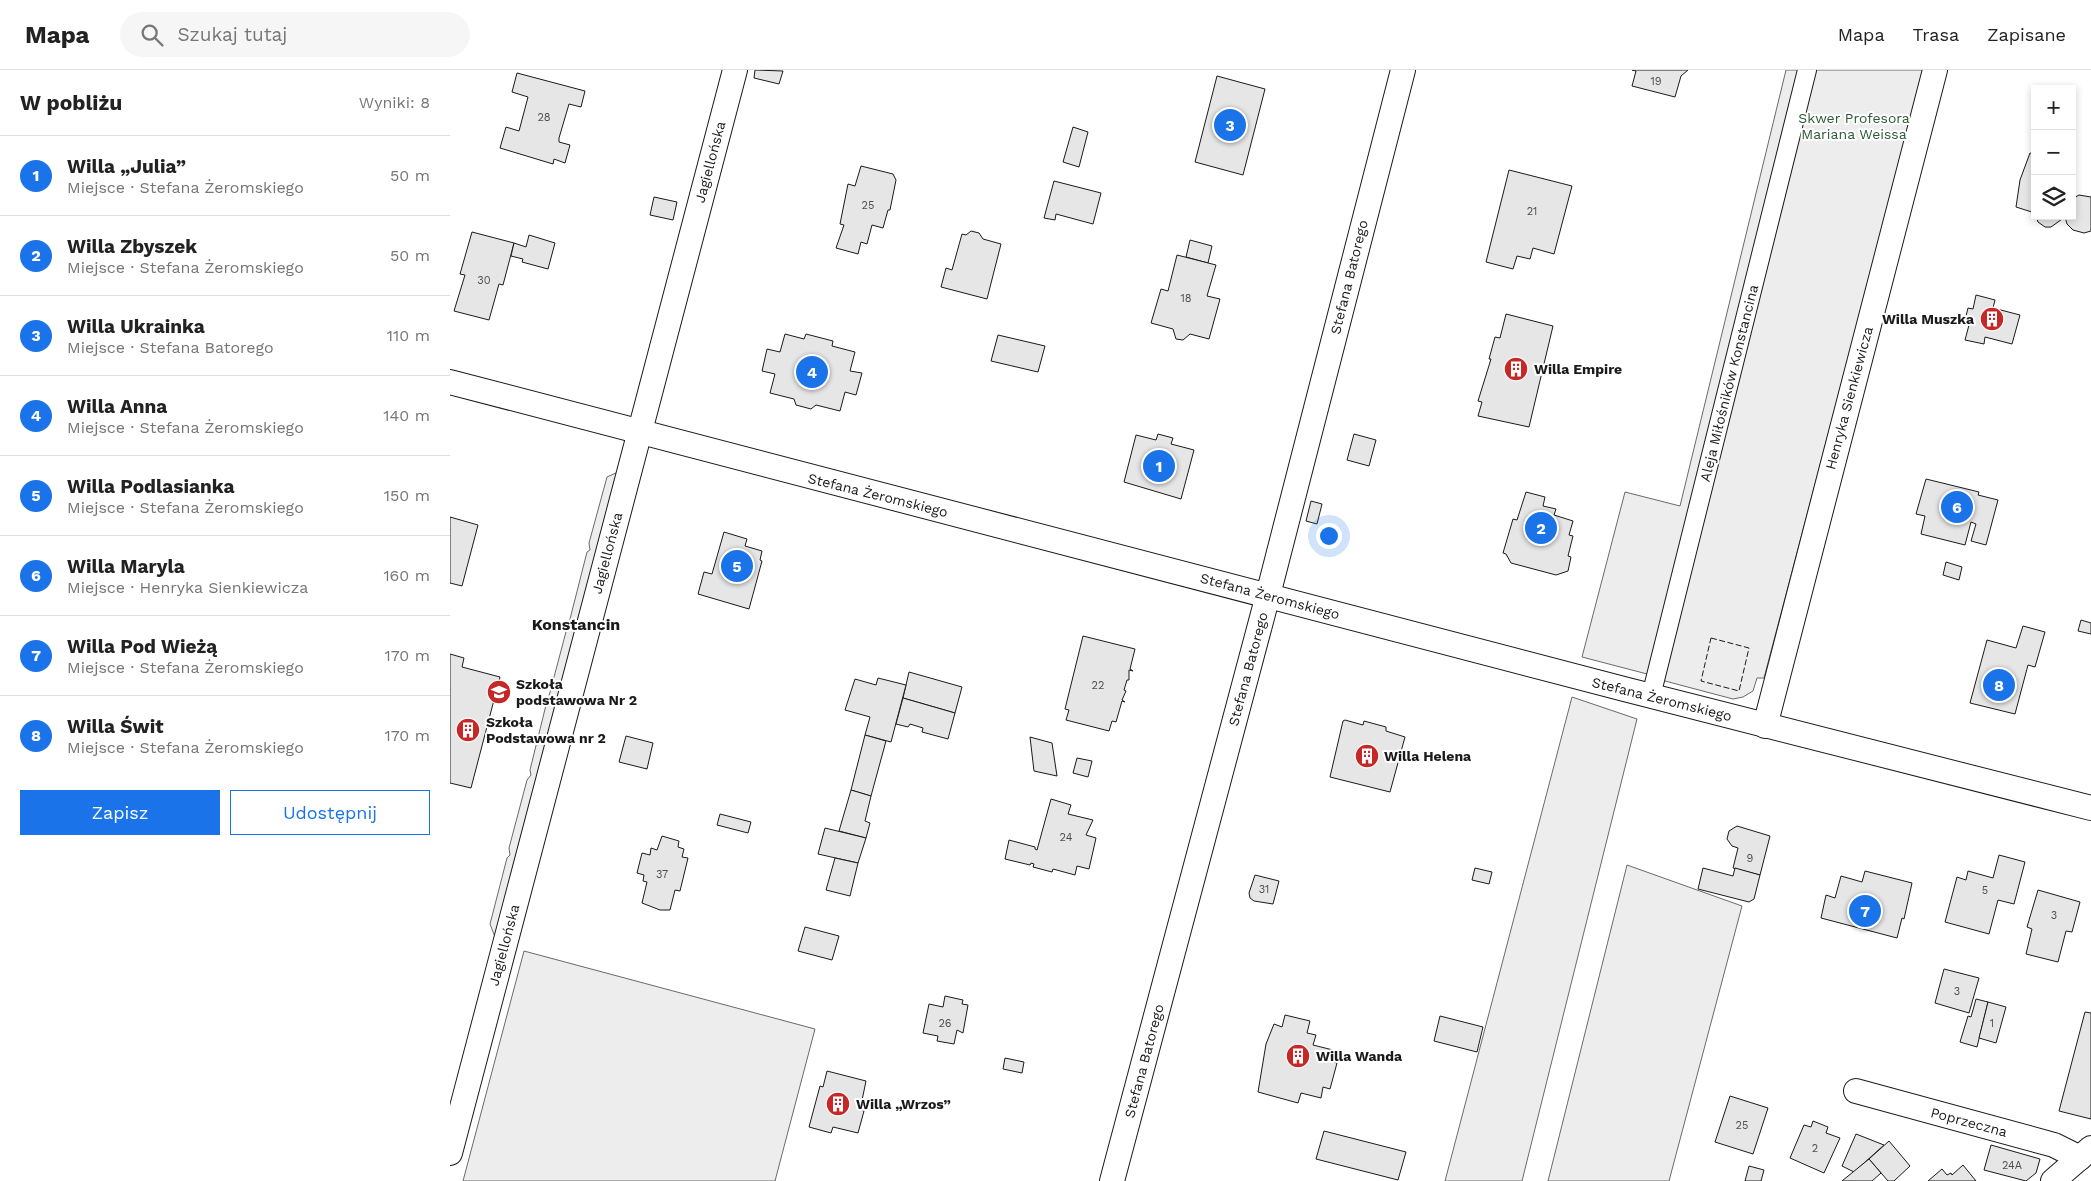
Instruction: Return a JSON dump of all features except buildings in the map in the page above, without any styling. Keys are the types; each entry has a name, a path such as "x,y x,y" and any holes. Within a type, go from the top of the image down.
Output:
{"street":[{"name":"Jagiellońska","path":"450,1153 638,432 735,70"},
{"name":"Stefana Batorego","path":"1112,1181 1268,595 1403,70"},
{"name":"Aleja Miłośników Konstancina","path":"1651,696 1807,70"},
{"name":"Henryka Sienkiewicza","path":"1765,726 1935,70"},
{"name":"Stefana Żeromskiego","path":"450,382 1765,726 2091,808"},
{"name":"Poprzeczna","path":"1856,1091 2086,1153"},
{"path":"2053,1181 2086,1153"}],"shaded area":[{"path":"1786,70 1801,70 1651,675 1582,657 1625,492 1680,506"},
{"name":"Skwer Profesora Mariana Weissa","path":"1813,70 1924,70 1764,678 1757,678 1753,691 1743,697 1733,699 1665,681 1661,678"},
{"path":"618,472 495,937 490,924 507,858 510,855 509,848 527,780 531,775 530,770 546,705 550,702 549,696 567,628 570,626 570,619 587,552 590,550 589,543 607,477"},
{"path":"1572,697 1637,719 1522,1181 1445,1181"},
{"path":"1627,865 1742,906 1669,1181 1548,1181"},
{"path":"524,951 815,1029 775,1181 463,1181"}],"fence":[{"path":"1711,638 1749,648 1739,691 1701,681 1711,638"}],"place":[{"name":"Willa Ukrainka","path":"1230,125"},
{"name":"Willa Muszka","path":"1992,319"},
{"name":"Willa Empire","path":"1516,369"},
{"name":"Willa Anna","path":"812,372"},
{"name":"Willa „Julia”","path":"1159,466"},
{"name":"Willa Maryla","path":"1957,507"},
{"name":"Willa Zbyszek","path":"1541,528"},
{"name":"Willa Podlasianka","path":"737,566"},
{"name":"Willa Świt","path":"1999,685"},
{"name":"Szkoła podstawowa Nr 2","path":"499,692"},
{"name":"Szkoła Podstawowa nr 2","path":"468,730"},
{"name":"Willa Helena","path":"1367,756"},
{"name":"Willa Pod Wieżą","path":"1865,911"},
{"name":"Willa Wanda","path":"1298,1056"},
{"name":"Willa „Wrzos”","path":"838,1104"}],"district":[{"name":"Konstancin","path":"576,624"}]}
